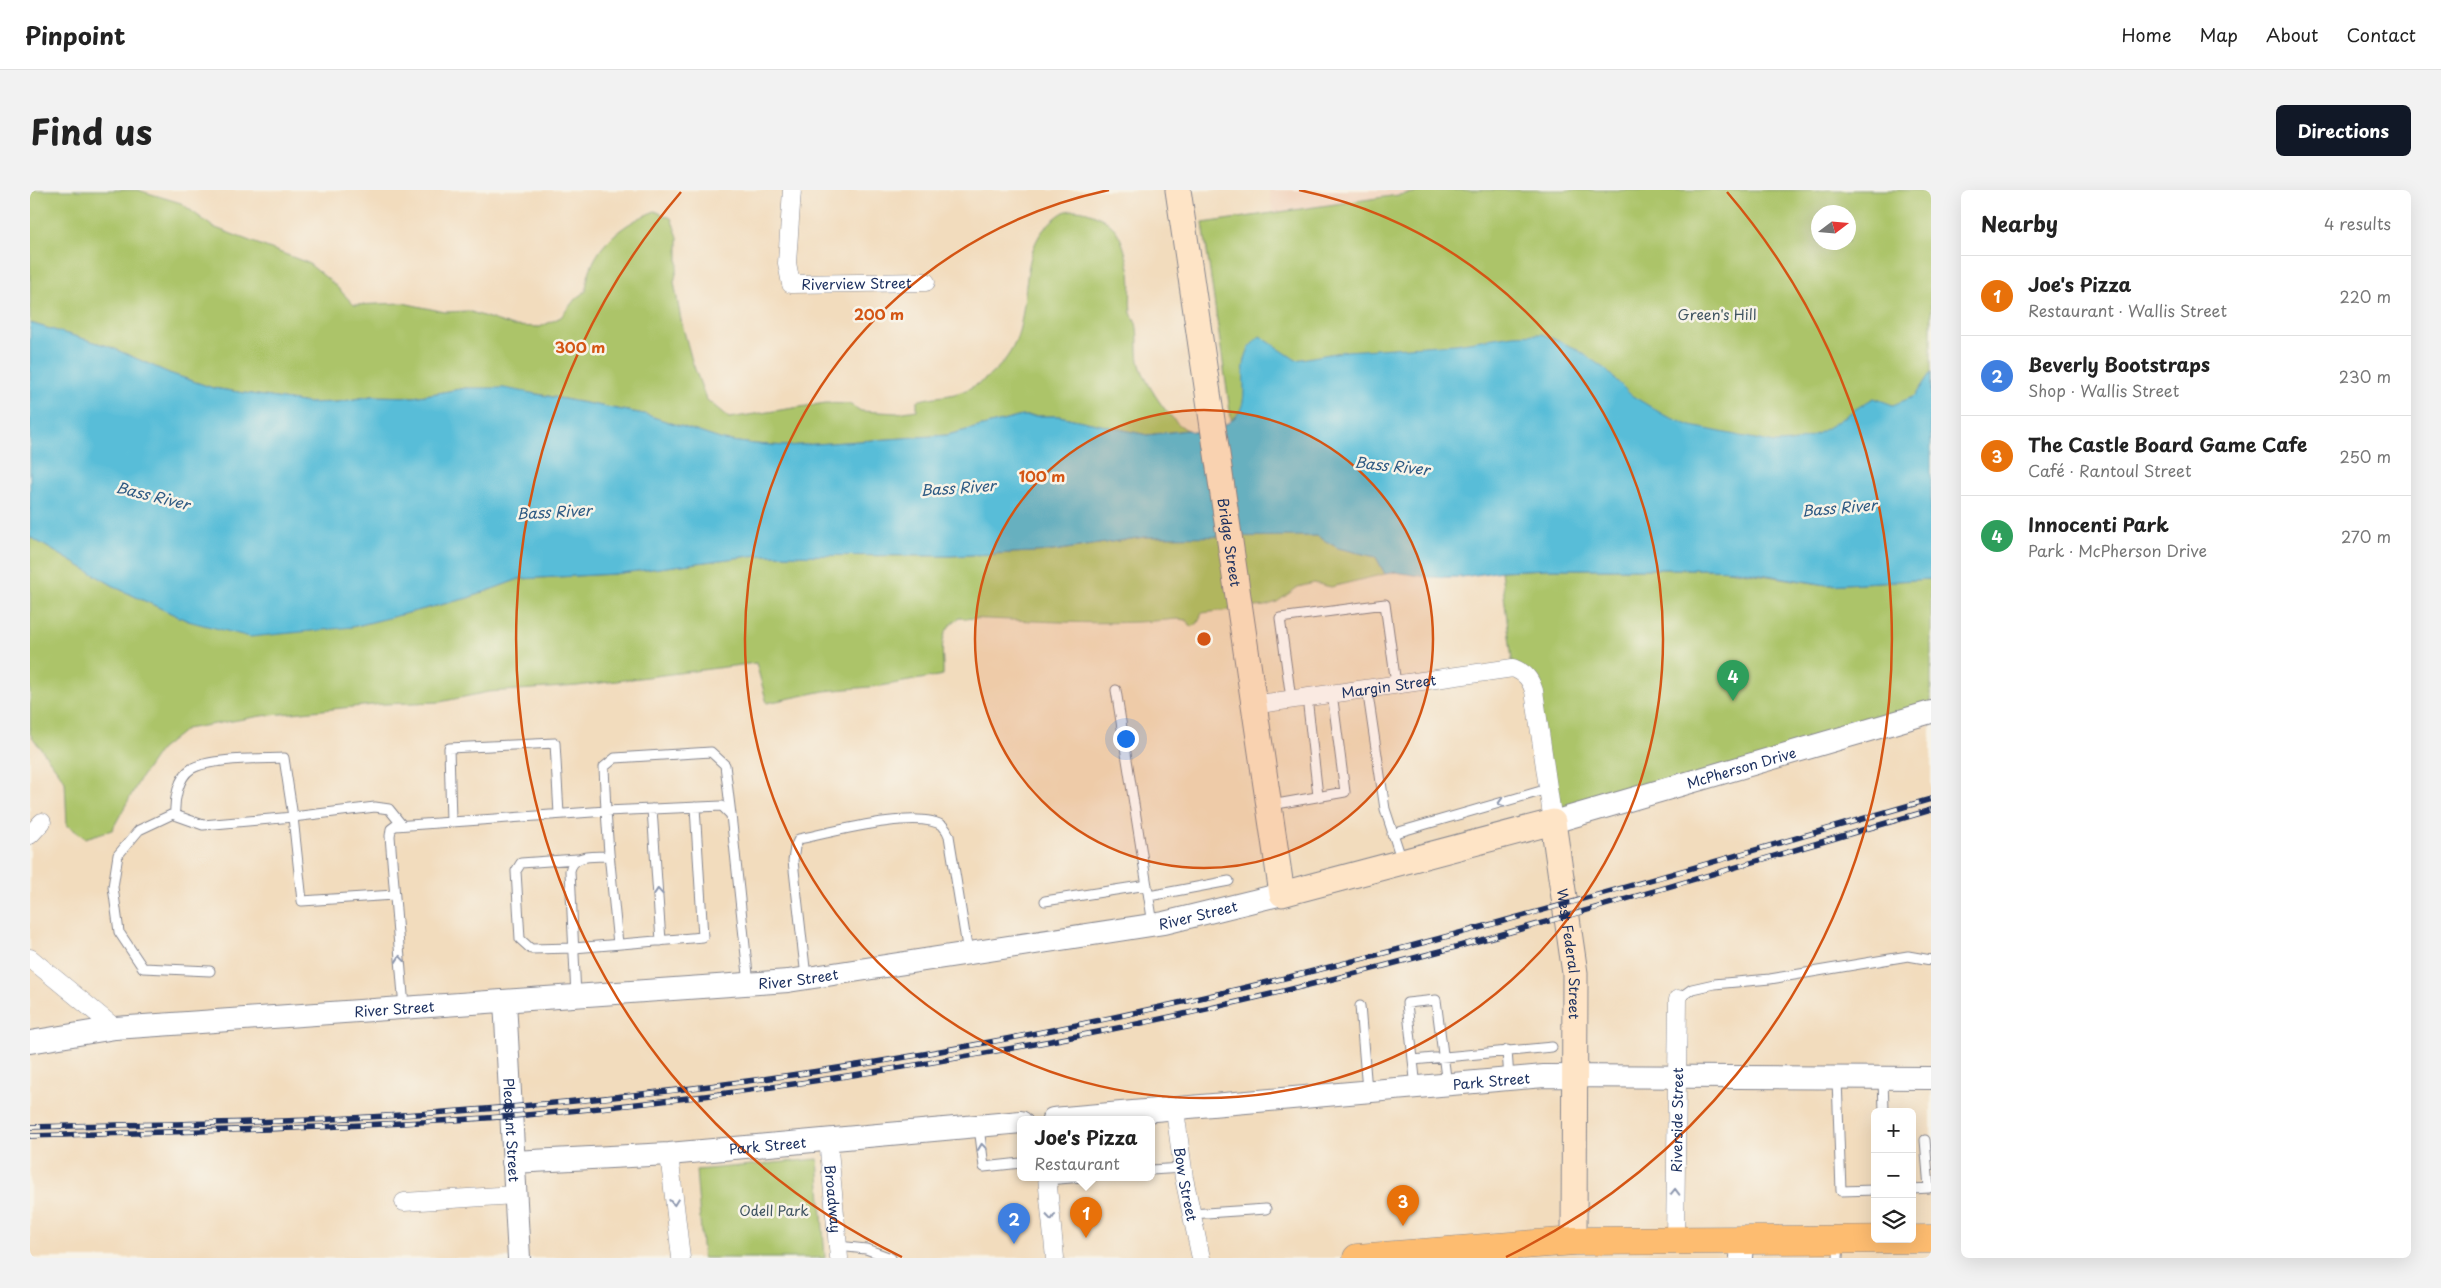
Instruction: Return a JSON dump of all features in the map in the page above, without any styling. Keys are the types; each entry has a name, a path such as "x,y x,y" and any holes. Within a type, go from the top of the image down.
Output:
{"highway":[{"path":"1357,1258 1574,1250 1675,1240 1741,1249 1839,1249 1931,1239"}],"main road":[{"name":"Bridge Street","path":"1178,190 1213,423 1252,705 1282,894"},
{"name":"River Street","path":"1282,894 1553,822"},
{"name":"West Federal Street","path":"1553,822 1575,973 1574,1250"}],"street":[{"name":"Riverview Street","path":"792,190 787,263 791,284 926,282"},
{"name":"Margin Street","path":"1252,705 1503,668 1513,668 1523,672"},
{"name":"West Federal Street","path":"1523,672 1531,680 1534,690 1553,822"},
{"name":"McPherson Drive","path":"1553,822 1931,712"},
{"path":"30,835 42,822"},
{"name":"River Street","path":"30,1042 115,1028 806,979 1197,917 1282,894"},
{"path":"30,958 115,1028"},
{"name":"Riverside Street","path":"1675,1240 1678,999"},
{"name":"Pleasant Street","path":"505,1001 519,1258"},
{"name":"Park Street","path":"1119,1116 1509,1079 1575,1076 1931,1078"},
{"name":"Bow Street","path":"1175,1110 1182,1168 1201,1258"},
{"name":"Park Street","path":"513,1162 668,1154 1017,1122"},
{"name":"Broadway","path":"828,1139 839,1252"},
{"path":"668,1154 681,1258"},
{"path":"1047,1181 1055,1258"},
{"path":"404,1202 515,1195"}],"lane":[{"path":"1318,796 1299,698 1280,618 1385,604 1396,684"},
{"path":"1367,688 1385,809 1402,862"},
{"path":"1116,690 1154,924"},
{"path":"1268,805 1345,792 1332,693"},
{"path":"451,821 449,748 554,743 559,814"},
{"path":"618,944 609,853 604,767 615,758 711,752 725,765 749,984"},
{"path":"174,813 174,802 181,783 189,770 204,763 284,758 294,817 302,901 395,899"},
{"path":"1392,834 1548,790"},
{"path":"404,1008 390,836 391,829 401,824 695,807 722,806 731,815"},
{"path":"174,813 203,825 294,817 375,807 389,808 401,824"},
{"path":"609,853 606,856 521,863 516,871 520,939 531,949 574,948 703,937 695,807"},
{"path":"652,809 661,941"},
{"path":"174,813 139,830 118,855 114,887 119,932 143,968 210,970"},
{"path":"806,979 793,861 794,847 799,839 889,820 927,822 943,826 950,836 968,954"},
{"path":"576,996 570,871 571,864 577,859"},
{"path":"1149,896 1229,881"},
{"path":"1045,901 1147,885"},
{"path":"1678,999 1692,989 1714,984 1770,979 1908,956 1931,960"},
{"path":"1416,1088 1407,1003 1436,1000 1447,1085"},
{"path":"1360,1006 1367,1092"},
{"path":"1413,1060 1552,1047"},
{"path":"1506,1050 1509,1079"},
{"path":"1837,1078 1841,1191 1871,1190"},
{"path":"1883,1078 1884,1108"},
{"path":"979,1126 984,1167 1017,1163"},
{"path":"1916,1188 1929,1188 1925,1140"},
{"path":"1155,1170 1182,1168"},
{"path":"1191,1214 1266,1209"},
{"path":"839,1252 866,1249 891,1258"}],"shaded area":[{"path":"1269,190 1433,190 1273,213"}],"green space":[{"path":"30,190 138,190 181,203 213,227 308,263 334,284 354,305 403,303 445,312 468,311 513,326 540,327 561,317 576,298 586,291 588,277 593,264 599,252 608,241 629,224 655,211 671,218 678,237 678,266 674,282 681,320 692,361 706,399 729,418 826,403 849,404 861,411 897,413 917,410 917,401 950,395 969,389 994,372 1012,349 1022,320 1028,271 1036,241 1046,227 1062,213 1078,210 1093,214 1107,222 1119,236 1130,272 1131,313 1137,328 1139,361 1146,379 1158,400 1173,419 1188,430 1147,435 1059,416 1022,416 947,435 787,446 723,440 644,414 538,394 466,388 414,397 372,396 338,402 308,403 213,388 169,373 108,346 30,323"},
{"name":"Green's Hill","path":"1433,190 1931,190 1931,400 1786,457 1233,432 1203,223"},
{"path":"1317,536 1338,548 1376,557 1385,574 1331,587 1314,583 1298,587 1277,602 1265,606 1202,613 1198,623 1192,627 1186,620 1177,619 1095,623 959,618 947,630 944,636 942,651 943,675 881,686 824,691 767,703 756,663 577,686 488,692 440,702 383,704 261,716 186,729 160,750 140,779 112,830 85,838 67,825 65,781 30,734 30,537 119,589 188,621 352,627 468,598 519,579 614,574 758,555 950,556 1053,551 1144,537"},
{"path":"1547,569 1721,569 1827,585 1931,579 1931,712 1553,822 1534,691 1513,668 1501,571"},
{"name":"Odell Park","path":"818,1159 825,1258 703,1258 696,1170"}],"water":[{"name":"Bass River","path":"30,323 108,346 169,373 213,388 308,403 338,402 372,396 414,397 466,388 504,388 644,414 723,440 787,446 947,435 1022,416 1059,416 1147,435 1188,430 1196,432 1207,431 1218,428 1233,420 1240,409 1244,398 1245,360 1250,348 1260,336 1296,360 1346,351 1456,344 1513,335 1542,334 1575,348 1605,369 1631,395 1664,415 1691,426 1775,443 1804,439 1816,434 1874,398 1893,405 1915,396 1931,372 1931,579 1827,585 1737,570 1706,569 1547,569 1501,571 1462,577 1426,577 1396,572 1385,574 1376,557 1338,548 1317,536 1144,537 1053,551 950,556 758,555 614,574 519,579 468,598 352,627 250,637 188,621 119,589 30,537"}],"railway":[{"path":"30,1127 294,1121 495,1108 576,1101 738,1082 899,1058 1100,1020 1220,994 1339,965 1577,901 1931,799"},
{"path":"30,1136 340,1126 526,1115 659,1102 924,1064 1167,1018 1277,993 1496,936 1931,810"}],"place":[{"name":"Innocenti Park","path":"1733,701"},
{"name":"The Castle Board Game Cafe","path":"1403,1226"},
{"name":"Joe's Pizza","path":"1086,1238"},
{"name":"Beverly Bootstraps","path":"1014,1244"}]}
